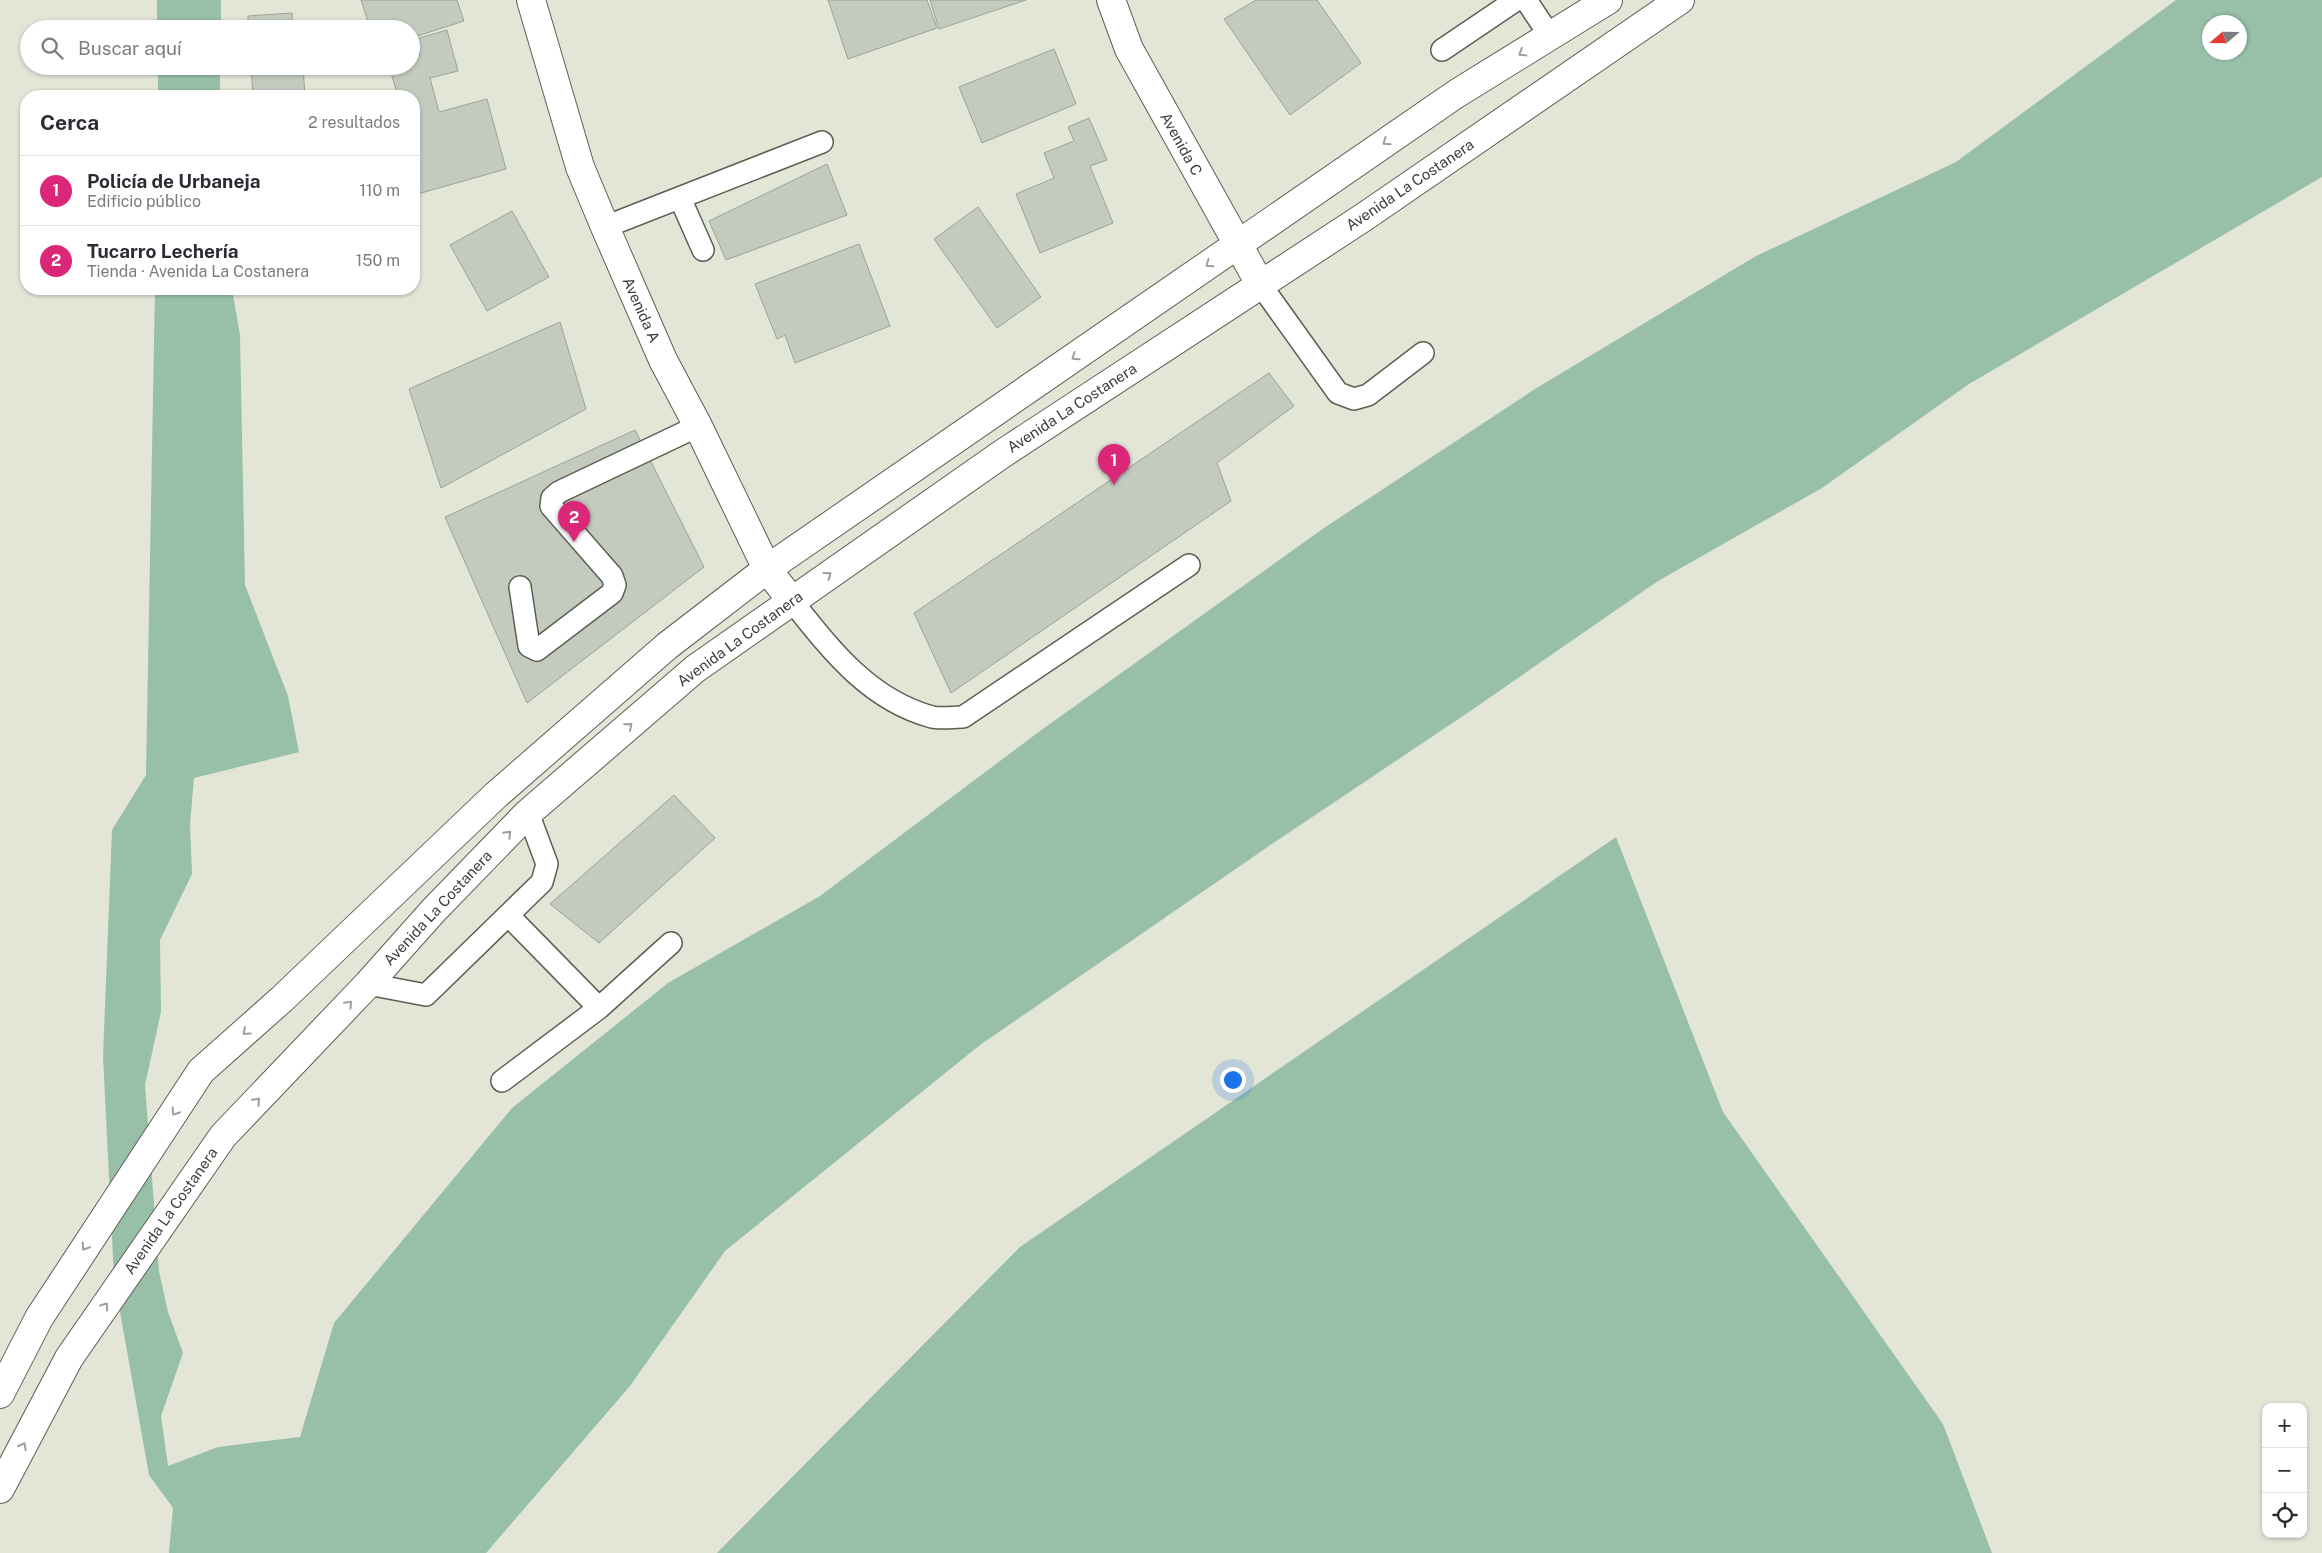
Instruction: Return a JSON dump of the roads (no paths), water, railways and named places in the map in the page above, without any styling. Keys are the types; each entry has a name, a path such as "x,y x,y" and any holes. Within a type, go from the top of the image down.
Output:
{"street":[{"name":"Avenida A","path":"531,0 580,167 605,227 663,360 698,426 767,569 792,601"},
{"name":"Avenida C","path":"1111,0 1129,49 1260,284"},
{"path":"0,1394 38,1318 202,1071 282,999 496,795 667,646 767,569 1456,94 1608,0"},
{"name":"Avenida La Costanera","path":"0,1489 69,1358 223,1136 368,984 433,911 528,813 695,668 994,460 1364,217 1680,0"}],"lane":[{"path":"1442,50 1516,0"},
{"path":"1526,0 1550,36"},
{"path":"605,227 822,142"},
{"path":"680,198 703,250"},
{"path":"1260,284 1338,393 1354,399 1368,395 1423,353"},
{"path":"520,587 529,646 537,650 612,593 615,585 612,576 551,506 552,498 558,492 698,426"},
{"path":"792,601 829,648 866,684 896,702 934,717 963,717 1189,565"},
{"path":"368,984 426,995 542,882 547,864 528,813"},
{"path":"509,916 600,1008"},
{"path":"502,1081 600,1008 671,943"}],"place":[{"name":"Policía de Urbaneja","path":"1114,485"},
{"name":"Tucarro Lechería","path":"574,542"}]}
